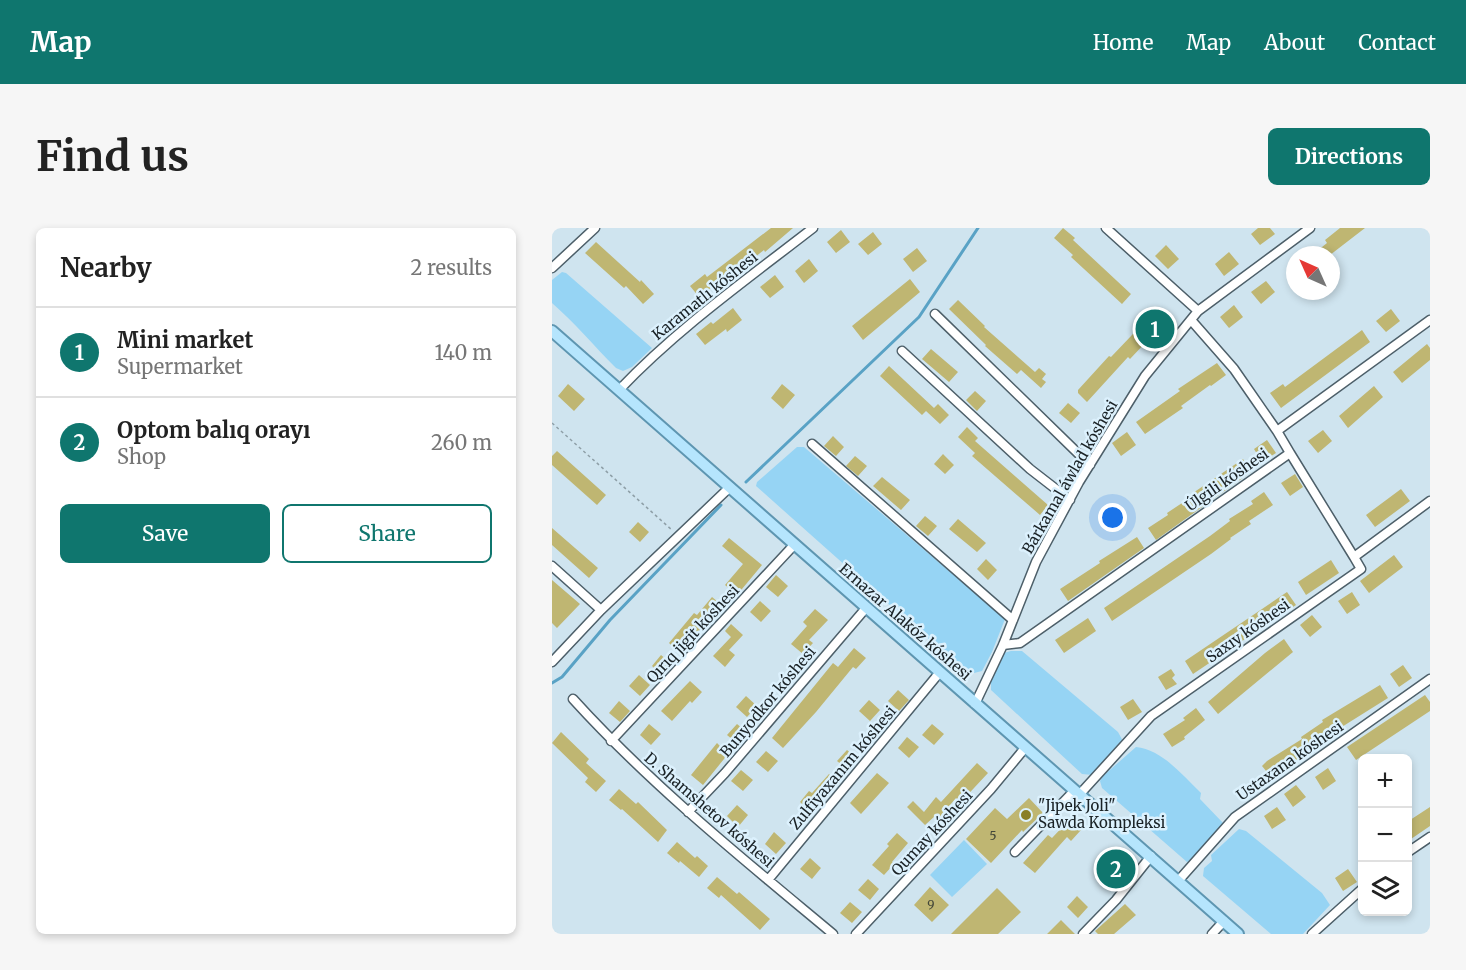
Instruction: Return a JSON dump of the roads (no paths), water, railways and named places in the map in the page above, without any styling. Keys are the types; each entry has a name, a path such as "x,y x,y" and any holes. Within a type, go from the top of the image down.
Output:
{"main road":[{"name":"Ernazar Alakóz kóshesi","path":"552,331 1238,934"}],"street":[{"path":"552,268 595,228"},
{"name":"Karamatlı kóshesi","path":"619,390 647,360 690,324 813,228"},
{"path":"1106,228 1198,311"},
{"name":"Bárkamal áwlad kóshesi","path":"975,704 1003,645 1036,562 1090,465 1145,376 1198,311 1310,228"},
{"path":"935,314 1090,465"},
{"path":"1191,320 1234,369 1277,431"},
{"name":"Úlgili kóshesi","path":"1003,645 1020,643 1290,453 1277,431 1430,321"},
{"path":"902,351 1030,469 1070,500"},
{"path":"812,444 1013,620"},
{"path":"1290,453 1354,557 1430,501"},
{"path":"552,662 601,610 730,487"},
{"name":"Qırıq jigit kóshesi","path":"611,741 794,545"},
{"name":"Saxıy kóshesi","path":"1015,852 1077,793 1150,716 1361,569 1354,557"},
{"path":"552,566 601,610"},
{"name":"Bunyodkor kóshesi","path":"688,812 725,773 866,608"},
{"name":"Zulfiyaxanım kóshesi","path":"768,880 940,672"},
{"name":"Ustaxana kóshesi","path":"1179,880 1235,816 1430,679"},
{"name":"D. Shamshetov kóshesi","path":"573,699 611,741 688,812 833,934"},
{"name":"Qumay kóshesi","path":"856,934 991,789 1025,748"},
{"path":"1412,849 1430,837"},
{"path":"1083,934 1116,900 1151,856"},
{"path":"1312,934 1358,892"},
{"path":"1212,934 1224,921"}],"waterway":[{"path":"746,482 919,317 978,228"},
{"path":"552,683 562,677 610,620 721,505"}],"place":[{"name":"Mini market","path":"1155,329"},
{"name":"\"Jipek Joli\" Sawda Kompleksi","path":"1026,815"},
{"name":"Optom balıq orayı","path":"1116,869"}]}
